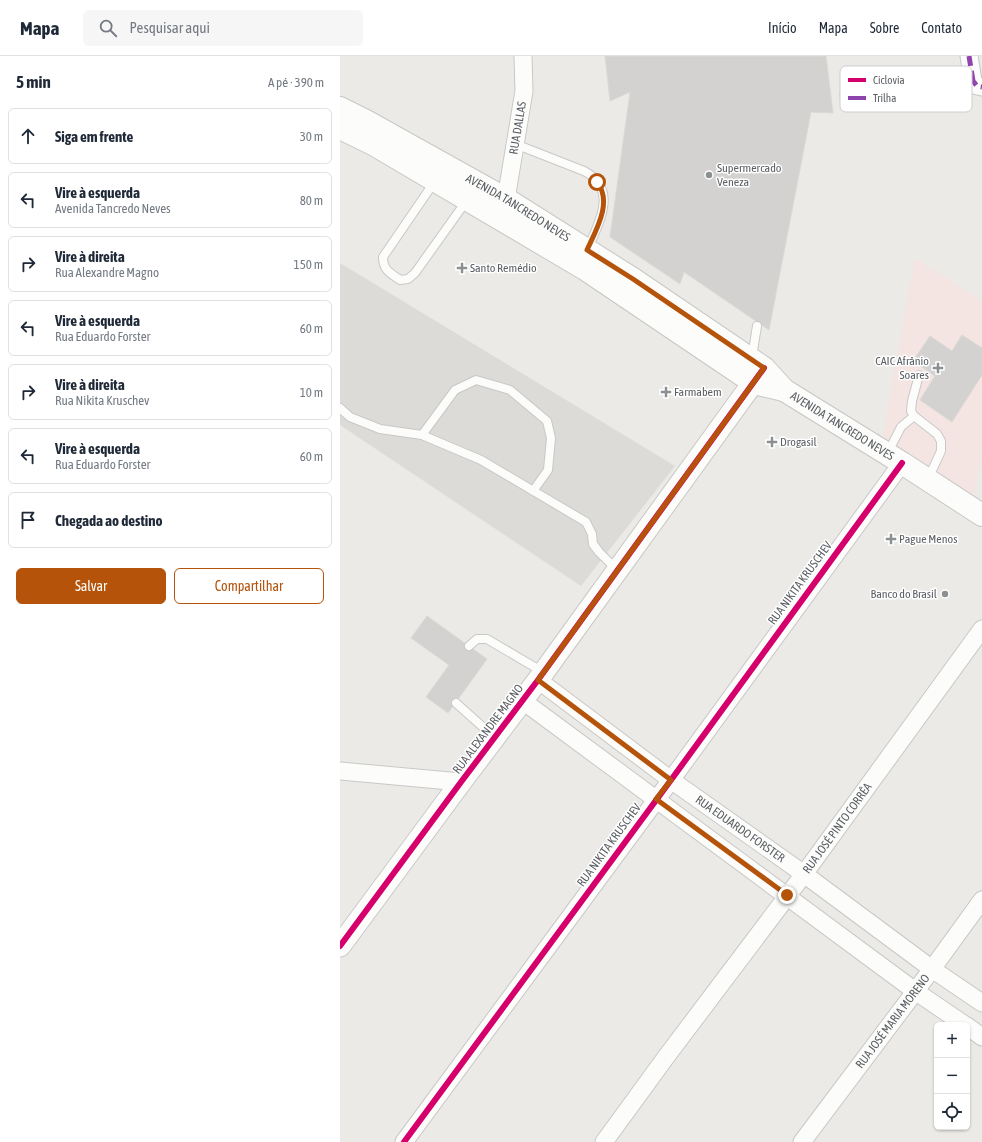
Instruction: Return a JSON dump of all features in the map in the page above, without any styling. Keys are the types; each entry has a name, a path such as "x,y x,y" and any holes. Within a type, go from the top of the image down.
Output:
{"main road":[{"name":"AVENIDA TANCREDO NEVES","path":"340,108 366,121 506,200 633,279 784,390 894,458 982,515"},
{"name":"AVENIDA TANCREDO NEVES","path":"340,128 373,144 756,370"}],"street":[{"name":"RUA DALLAS","path":"506,200 524,91 524,56"},
{"path":"969,56 972,66"},
{"path":"972,66 977,84"},
{"name":"RUA ALEXANDRE MAGNO","path":"340,946 461,782 523,701 617,570 756,370"},
{"name":"RUA NIKITA KRUSCHEV","path":"404,1142 671,780 894,458"},
{"name":"RUA JOSÉ PINTO CORRÊA","path":"604,1142 804,874 982,629"},
{"name":"RUA EDUARDO FORSTER","path":"541,676 671,780 804,874 932,969 982,1003"},
{"name":"RUA EDUARDO FORSTER","path":"523,701 915,991 960,1022"},
{"path":"340,771 461,782"},
{"name":"RUA JOSÉ MARIA MORENO","path":"802,1142 982,900"},
{"name":"RUA EDUARDO FORSTER","path":"970,1029 982,1037"}],"lane":[{"path":"515,144 592,175 602,188 604,196 601,218 587,250"},
{"path":"435,181 383,257 383,264 389,272 400,280 408,279 415,273 468,200"},
{"path":"756,370 757,326"},
{"path":"919,375 911,411 914,416 937,434 941,441 941,451 928,480"},
{"path":"422,435 455,390 476,380 510,390 547,421 551,438 548,470 533,491"},
{"path":"340,408 350,417 380,430 422,435 481,460 586,522 592,534 593,544 617,570"},
{"path":"894,458 901,427 914,416"},
{"path":"469,646 477,639 487,639 541,676"},
{"path":"456,703 495,738"}],"shaded area":[{"name":"CAIC Afrânio Soares","path":"915,258 982,301 982,449 973,498 883,436"},
{"path":"340,263 675,466 581,586 340,425"}],"building":[{"name":"Supermercado Veneza","path":"605,56 826,56 833,113 811,112 769,330 684,272 680,284 610,237 630,92 610,101"},
{"path":"962,335 982,348 982,375 952,422 920,400 935,376 913,361 930,336 952,351"},
{"path":"427,616 487,659 448,713 426,697 449,665 411,638"}],"marked path":[{"path":"969,56 971,66"},
{"path":"972,75 973,81"},
{"path":"972,81 977,86 982,87"}],"cycle path":[{"path":"340,946 538,680 764,368"},
{"path":"404,1142 671,780 902,463"}],"place":[{"name":"Supermercado Veneza","path":"709,175"},
{"name":"Santo Remédio","path":"462,268"},
{"name":"CAIC Afrânio Soares","path":"938,368"},
{"name":"Farmabem","path":"666,392"},
{"name":"Drogasil","path":"772,442"},
{"name":"Pague Menos","path":"891,539"},
{"name":"Banco do Brasil","path":"945,594"}],"route":[{"path":"597,182 602,188 604,196 601,218 587,250 633,279 764,368 538,680 671,780 656,799 787,895"}]}
